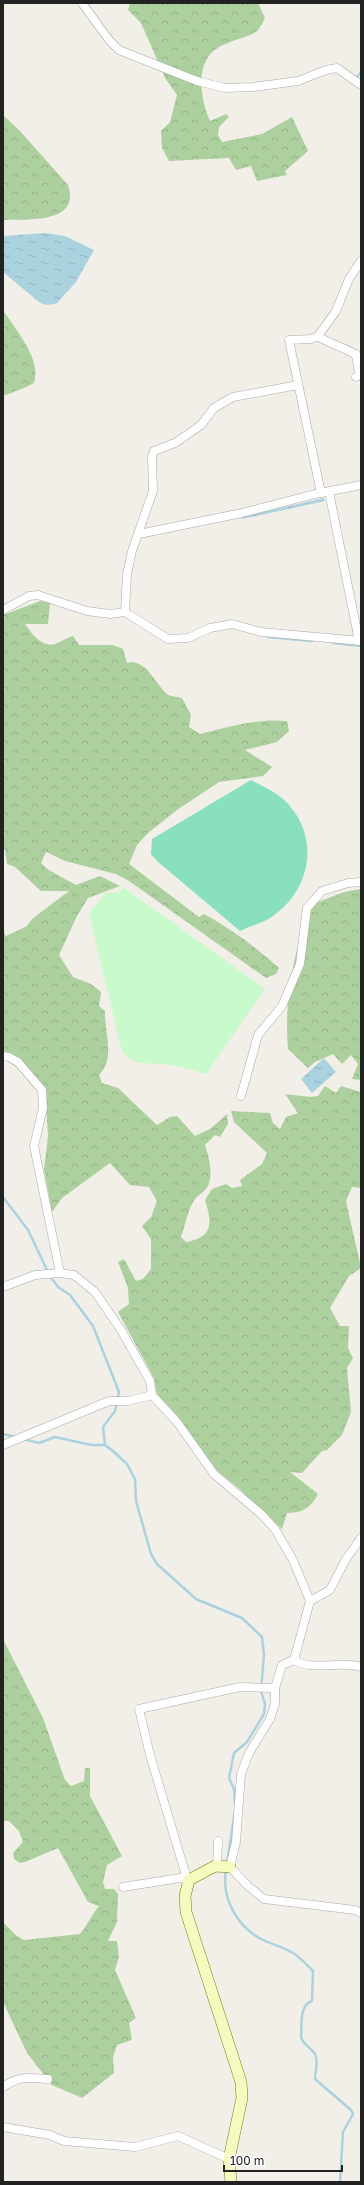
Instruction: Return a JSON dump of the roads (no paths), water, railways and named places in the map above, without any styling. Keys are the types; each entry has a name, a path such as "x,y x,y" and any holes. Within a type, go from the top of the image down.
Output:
{"street":[{"path":"82,3 109,40 119,50 197,81 225,88 253,87 298,81 326,70 337,68 361,85"},
{"path":"3,610 29,596 38,594 87,611 110,614 126,612 168,638 188,638 215,626 232,624 261,632 360,641 298,385 290,340 311,339 318,336 336,311 349,279 361,261"},
{"path":"318,336 324,341 351,350 358,357 359,374 356,377"},
{"path":"126,612 126,574 132,551 153,491 152,457 154,451 175,443 201,425 214,408 233,397 298,385"},
{"path":"139,534 242,513 361,485"},
{"path":"241,1096 258,1035 282,1006 300,964 307,908 322,891 348,883 361,882"},
{"path":"3,1056 9,1057 18,1062 42,1090 43,1108 34,1146 60,1274"},
{"path":"3,1287 35,1275 60,1274 74,1275 95,1292 121,1330 150,1381 152,1395 177,1422 214,1474 261,1514 275,1529 293,1560 310,1601 294,1660"},
{"path":"3,1445 109,1401 128,1401 152,1395"},
{"path":"310,1601 330,1590 346,1559 361,1538"},
{"path":"294,1660 301,1664 318,1666 352,1664 361,1667"},
{"path":"230,1866 236,1842 241,1774 249,1753 270,1719 275,1704 275,1688 282,1665 294,1660"},
{"path":"231,2182 229,2159 242,2098 241,2082 186,1912 185,1896 188,1880 150,1755 139,1709 240,1687 275,1688"},
{"path":"217,1866 218,1841"},
{"path":"123,1887 180,1878 188,1880 217,1866 230,1866 248,1886 264,1899 355,1910 361,1913"},
{"path":"3,2087 13,2079 21,2077 48,2079"},
{"path":"3,2127 50,2135 64,2141 135,2147 178,2136 229,2159"}],"water":[{"path":"46,233 65,236 94,250 76,282 56,304 46,305 39,302 3,272 3,236"},
{"path":"324,498 325,501 242,519 242,517"},
{"path":"324,1058 336,1072 312,1093 301,1079"}],"waterway":[{"path":"357,77 361,72"},
{"path":"345,345 358,352"},
{"path":"268,637 312,641"},
{"path":"333,643 361,646"},
{"path":"3,1197 28,1230 48,1272"},
{"path":"50,1276 58,1287 70,1295 93,1326 119,1392 115,1411 103,1427 105,1445"},
{"path":"3,1434 16,1437"},
{"path":"23,1439 39,1443 55,1437 91,1445 105,1445 113,1451 127,1464 135,1479 136,1501 151,1554 157,1564 196,1599 242,1618 262,1637 264,1654 261,1691 265,1704 264,1714 247,1742 234,1753 229,1778 234,1789 235,1804"},
{"path":"227,1863 235,1811"},
{"path":"226,1870 226,1891 238,1919 252,1933 261,1939 296,1955 313,1971 312,2001 308,2003 303,2011 301,2037 303,2042 315,2054 317,2063 315,2079 351,2110 353,2114 343,2132 340,2182"}]}
